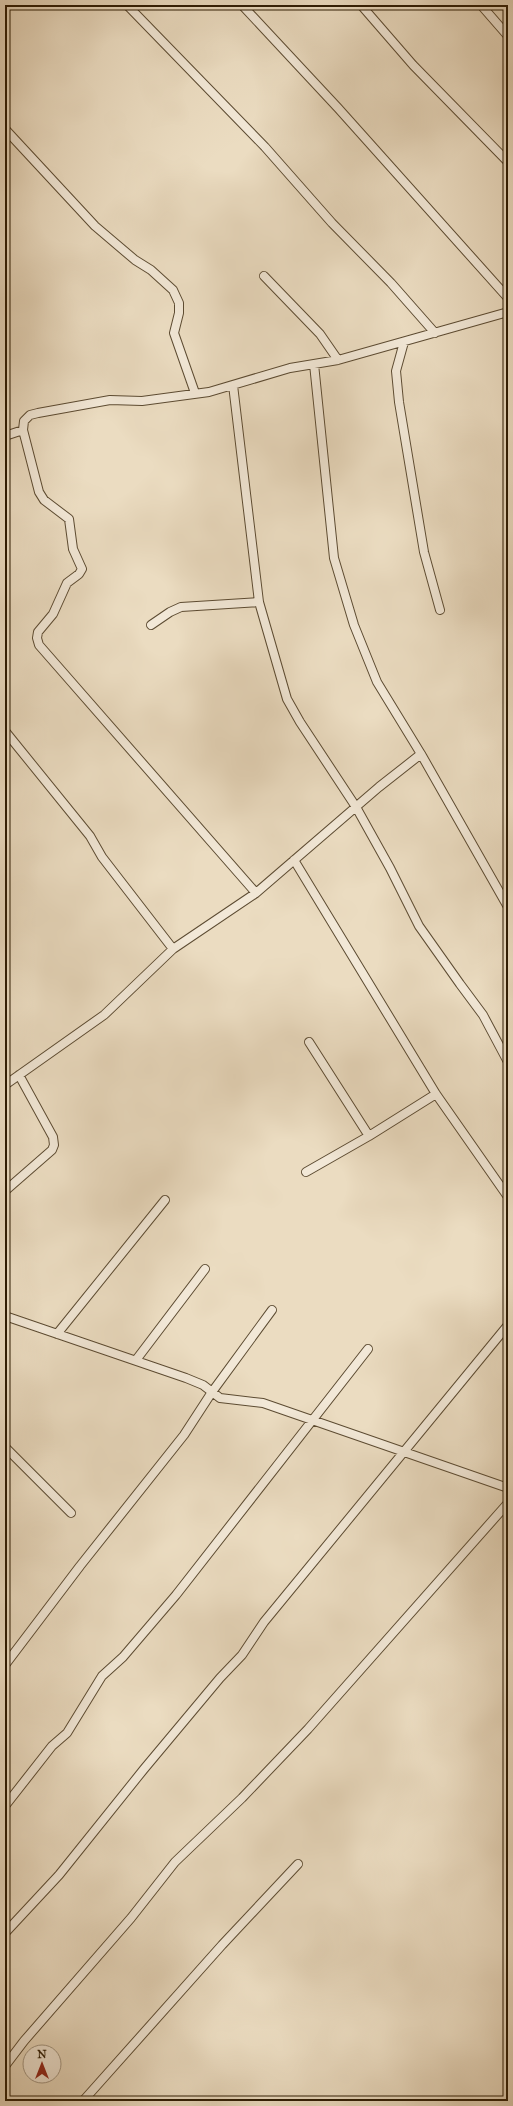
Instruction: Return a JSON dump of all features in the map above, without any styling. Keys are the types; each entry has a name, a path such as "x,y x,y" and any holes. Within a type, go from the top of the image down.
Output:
{"street":[{"path":"127,5 265,147 332,223 392,283 435,333"},
{"path":"242,5 338,108 508,298"},
{"path":"362,5 413,65 506,157"},
{"path":"481,5 508,36"},
{"path":"5,129 95,226 135,260 151,270 173,290 179,303 179,313 174,333 195,393"},
{"path":"264,276 320,334 338,360"},
{"path":"256,893 39,644 37,638 38,632 53,614 67,583 79,574 82,569 73,549 69,519 44,500 39,492 23,430 24,421 30,415 38,413 110,400 149,400 209,392 290,368 338,360 508,312"},
{"path":"404,342 396,371 399,402 424,552 440,610"},
{"path":"314,364 334,558 354,625 377,682 421,754 508,907"},
{"path":"233,385 259,602 287,699 300,722 356,807 390,868 419,926 460,984 484,1014 508,1062"},
{"path":"5,436 23,430"},
{"path":"151,625 170,612 181,607 259,602"},
{"path":"5,731 90,836 102,857 173,949"},
{"path":"5,1085 104,1015 173,949 256,893 356,807 421,754"},
{"path":"294,860 436,1094 508,1197"},
{"path":"310,1042 369,1136"},
{"path":"5,1190 52,1150 54,1145 53,1137 19,1075"},
{"path":"306,1172 369,1136 436,1094"},
{"path":"57,1334 165,1200"},
{"path":"136,1360 205,1270"},
{"path":"5,1665 80,1566 184,1435 212,1392 272,1310"},
{"path":"5,1316 198,1382 220,1398 263,1403 508,1488"},
{"path":"5,1932 59,1875 154,1757 220,1678 242,1655 264,1622 508,1325"},
{"path":"5,1806 52,1746 67,1732 102,1676 123,1657 176,1595 278,1467 312,1420 368,1349"},
{"path":"5,1447 71,1513"},
{"path":"5,2066 24,2041 131,1918 175,1862 242,1798 308,1729 508,1503"},
{"path":"83,2101 222,1945 298,1864"}]}
